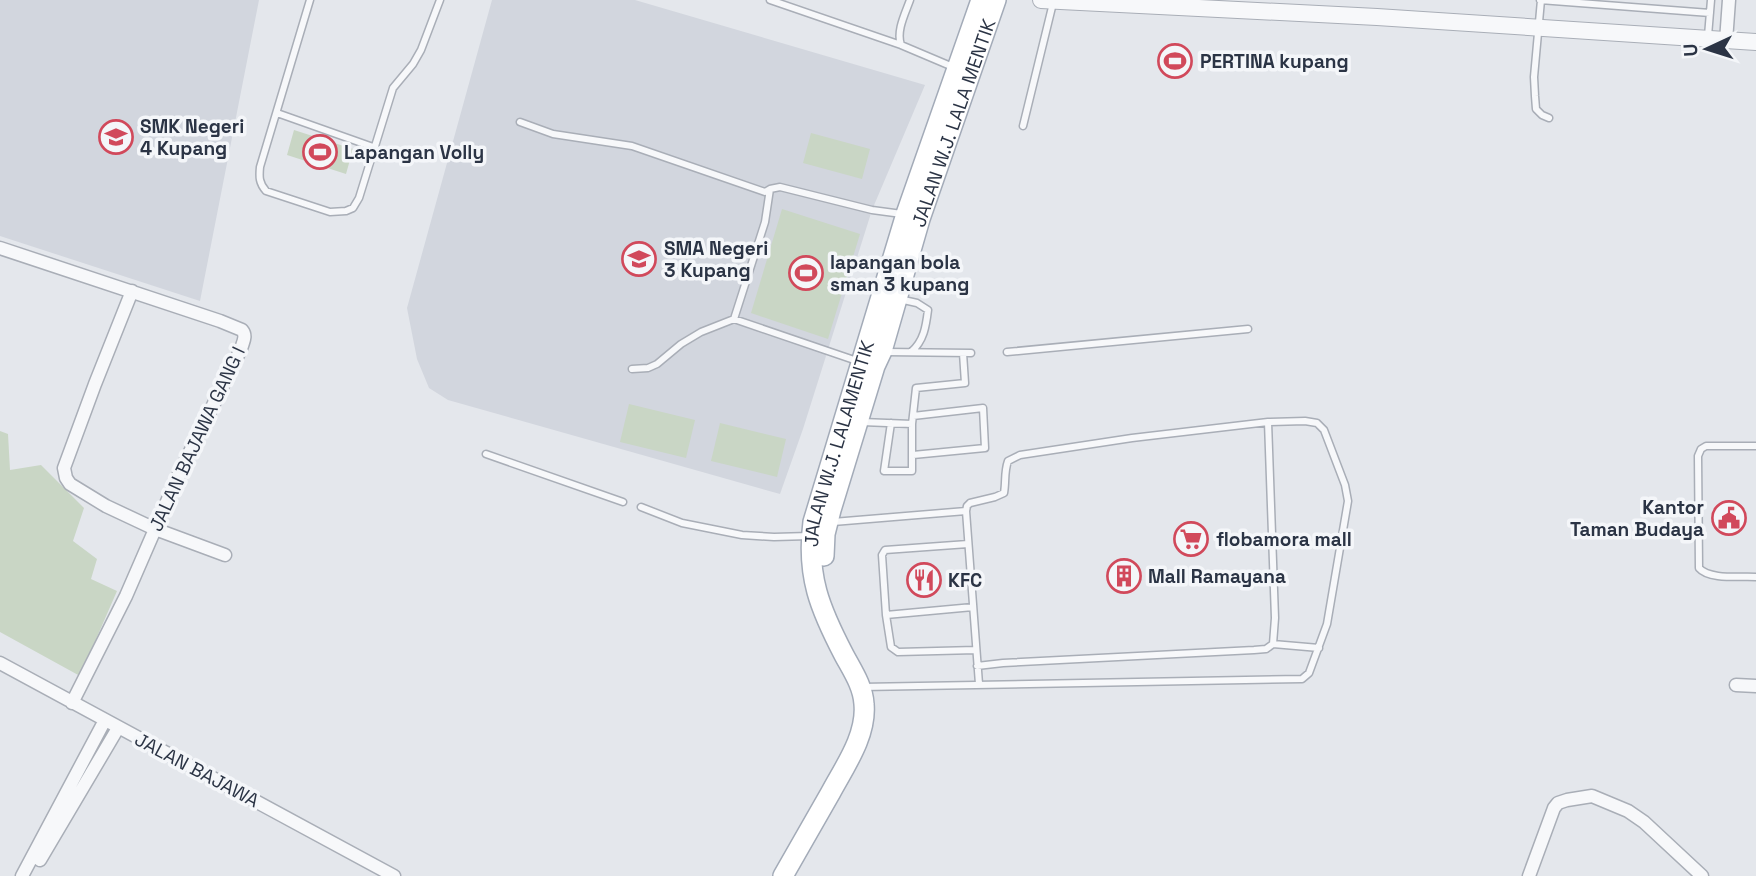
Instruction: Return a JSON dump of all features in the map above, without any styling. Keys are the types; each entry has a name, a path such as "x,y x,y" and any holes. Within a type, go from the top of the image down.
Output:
{"main road":[{"path":"964,72 981,0"},
{"name":"JALAN W.J. LALA MENTIK","path":"795,876 860,759 873,724 874,705 827,584 819,529 858,421 871,357 897,299 913,217 964,72 996,0"},
{"name":"JALAN W.J. LALAMENTIK","path":"819,529 913,217"},
{"path":"783,876 852,753 863,720 866,686"}],"street":[{"path":"1726,41 1729,0"},
{"path":"1047,1 1377,17 1756,42"},
{"name":"JALAN BAJAWA GANG I","path":"0,248 220,321 242,330 245,338 179,474 126,596 72,703"},
{"path":"132,291 64,468 66,478 77,489 106,506 155,529 225,555"},
{"name":"JALAN BAJAWA","path":"0,663 394,876"},
{"path":"1735,685 1756,686"},
{"path":"22,876 105,720"},
{"path":"30,876 118,728"},
{"path":"1529,876 1554,808 1558,803 1592,796 1628,811 1644,822 1702,876"}],"lane":[{"path":"310,0 259,178 265,191 330,212 353,208 359,198 393,88 417,57 439,0"},
{"path":"770,0 901,45 964,72"},
{"path":"901,45 900,29 910,0"},
{"path":"1549,118 1536,109 1534,77 1541,0 1710,13"},
{"path":"1707,40 1711,0"},
{"path":"1023,126 1047,1"},
{"path":"277,113 373,147"},
{"path":"520,122 553,134 632,146 765,192 780,187 872,210 913,217"},
{"path":"734,318 765,222 770,189"},
{"path":"897,299 917,303 928,310 925,331 918,347 911,352"},
{"path":"632,369 648,368 657,364 701,332 734,318 871,357 911,352 967,353 965,383 916,388 912,424 912,471 884,471 891,423"},
{"path":"1007,352 1248,329"},
{"path":"913,416 983,408 985,448 913,455"},
{"path":"858,421 912,424"},
{"path":"866,686 1302,679 1309,673 1327,624 1348,500 1324,430 1317,423 1305,421 1268,422 1020,455 1008,461 1004,471 1004,493 970,503 966,512 979,684"},
{"path":"1268,422 1275,618 1273,644"},
{"path":"1756,446 1706,446 1701,449 1698,456 1698,564 1701,572 1718,576 1756,577"},
{"path":"486,454 623,502"},
{"path":"641,507 682,523 742,535 774,537 819,529 966,512"},
{"path":"968,544 886,550 883,555 886,615 891,647 898,652 976,650"},
{"path":"886,615 973,607"},
{"path":"977,666 1254,650 1266,649 1273,644 1319,648"}],"shaded area":[{"name":"SMK Negeri 4 Kupang","path":"0,0 259,0 200,301 0,236"},
{"name":"SMA Negeri 3 Kupang","path":"492,0 635,0 925,85 872,210 780,494 448,400 429,388 417,359 407,308"}],"green space":[{"name":"Lapangan Volly","path":"294,130 353,149 346,174 287,155"},
{"path":"811,133 870,149 862,179 803,163"},
{"name":"lapangan bola sman 3 kupang","path":"782,209 860,234 828,339 751,313"},
{"path":"629,404 695,420 686,458 620,442"},
{"path":"720,423 786,439 777,477 711,461"},
{"path":"0,431 8,434 10,470 41,465 84,508 73,541 97,559 91,579 117,591 80,676 0,632"}],"place":[{"name":"PERTINA kupang","path":"1175,61"},
{"name":"SMK Negeri 4 Kupang","path":"116,137"},
{"name":"Lapangan Volly","path":"320,152"},
{"name":"SMA Negeri 3 Kupang","path":"639,259"},
{"name":"lapangan bola sman 3 kupang","path":"806,273"},
{"name":"Kantor Taman Budaya","path":"1729,518"},
{"name":"flobamora mall","path":"1191,539"},
{"name":"Mall Ramayana","path":"1124,576"},
{"name":"KFC","path":"924,580"}]}
